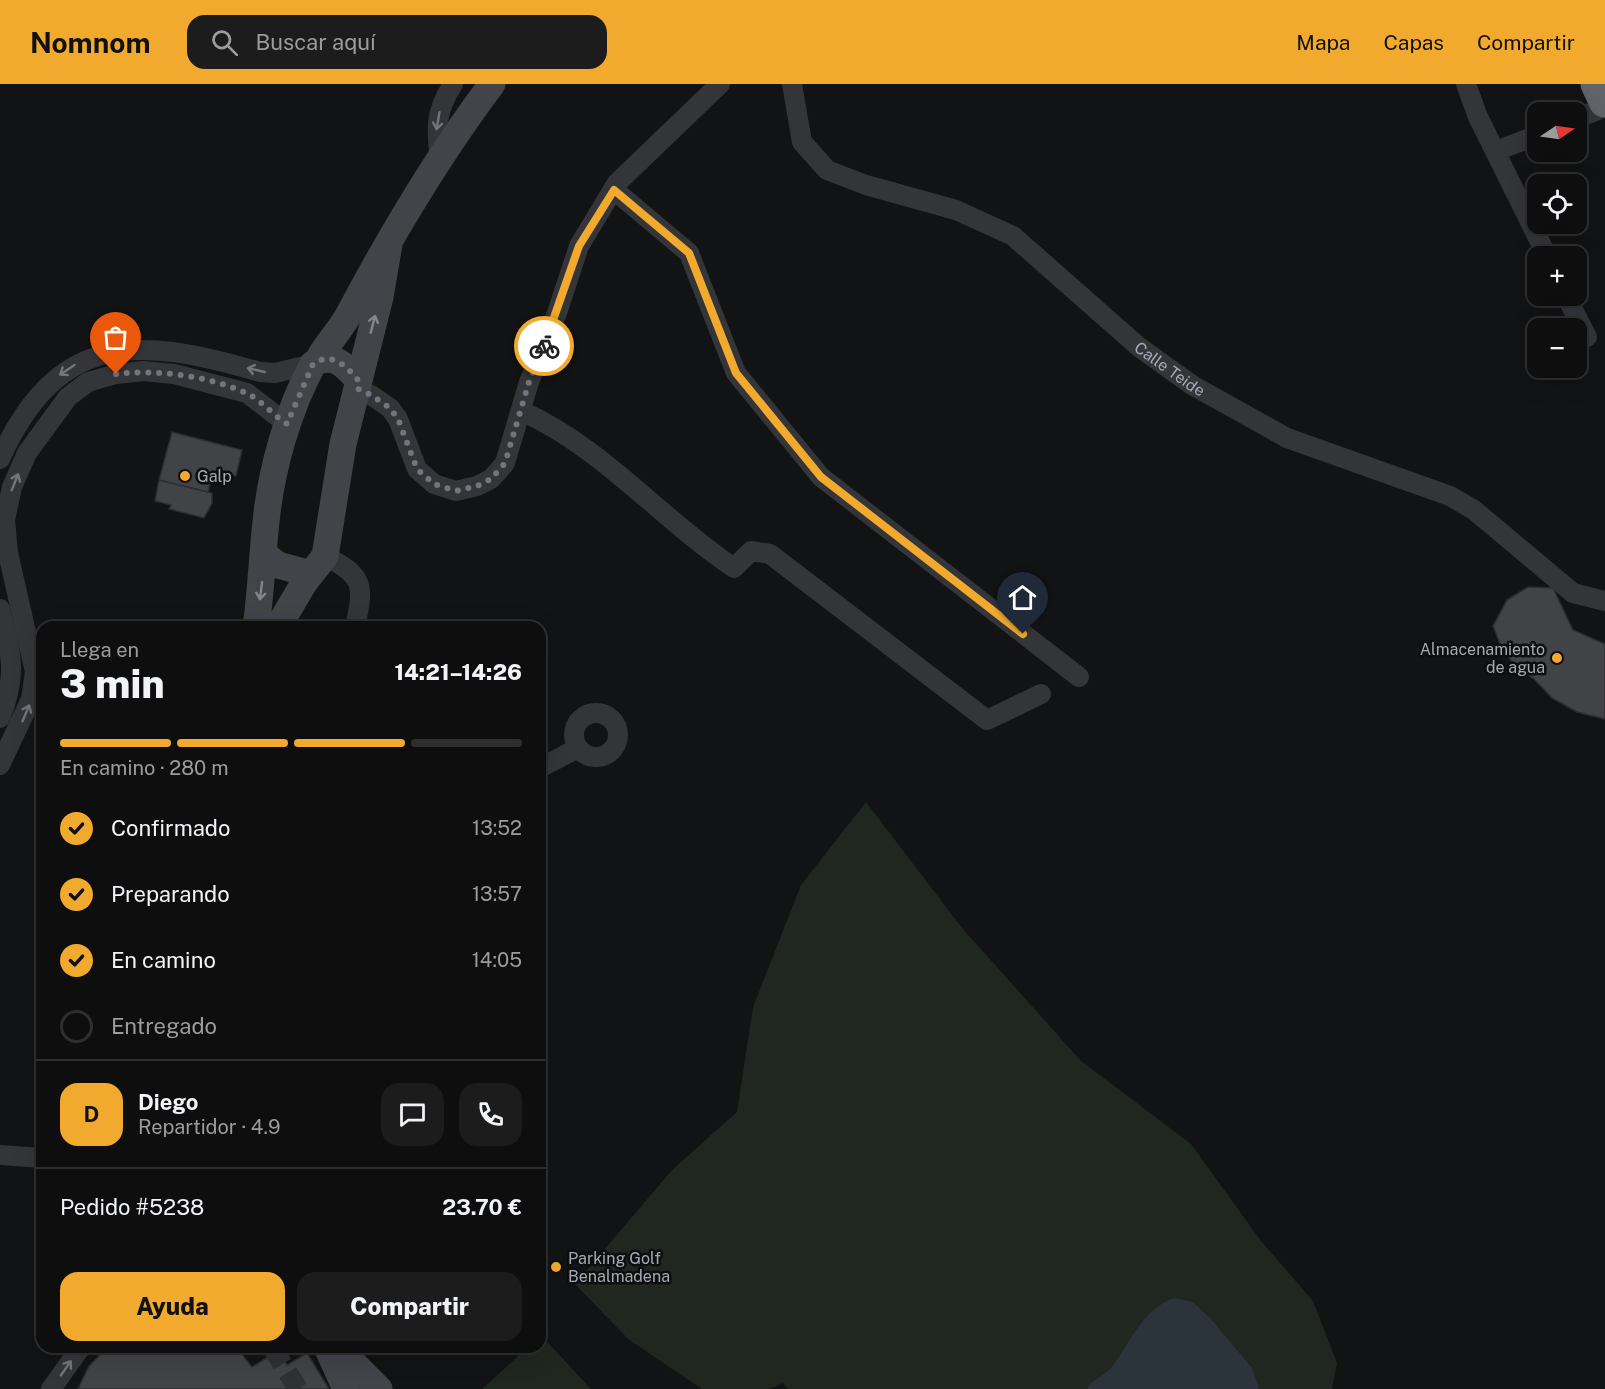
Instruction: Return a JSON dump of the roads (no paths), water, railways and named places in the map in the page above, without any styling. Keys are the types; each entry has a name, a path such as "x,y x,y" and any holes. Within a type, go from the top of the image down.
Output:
{"highway":[{"path":"1597,84 1605,101"}],"main road":[{"path":"257,621 266,522 287,424 316,362 348,317 440,160 492,84"},
{"path":"282,621 318,565 343,444 380,297 389,244"},
{"path":"316,362 330,358 344,364 358,385"},
{"path":"264,554 278,566 318,565"},
{"path":"330,1353 345,1389"},
{"path":"343,1353 379,1389"}],"street":[{"path":"440,160 436,126 444,99 453,84"},
{"path":"358,385 390,408 398,419 417,469 434,484 456,491 477,486 491,479 505,463 579,246 614,190 720,84"},
{"name":"Calle Teide","path":"792,84 802,142 827,170 866,185 956,210 1013,236 1139,347 1192,385 1287,438 1450,496 1474,510 1573,593 1605,601"},
{"path":"1466,84 1478,117 1541,246"},
{"path":"1587,114 1605,107"},
{"path":"1496,151 1527,139"},
{"path":"614,190 689,253 736,373 821,477 1079,677"},
{"path":"0,459 8,441 30,407 55,378 78,362 141,349 172,351 268,373 316,362"},
{"path":"0,765 31,699 35,672 8,553 5,520 12,487 27,453 68,397 88,382 116,374 143,371 164,373 247,393 287,424"},
{"path":"521,411 542,420 593,456 706,550 734,568 752,551 770,554 987,720 1041,694"},
{"path":"318,565 344,565 355,575 362,595 356,621"},
{"path":"0,609 5,653 13,672 10,694 0,718"},
{"path":"546,765 578,748"},
{"path":"0,1155 36,1158"},
{"path":"51,1389 77,1353"}],"tunnel":[{"path":"276,1353 298,1389"}],"place":[{"name":"Galp","path":"185,476"},
{"name":"Almacenamiento de agua","path":"1557,658"},
{"name":"Parking Golf Benalmadena","path":"556,1267"}]}
